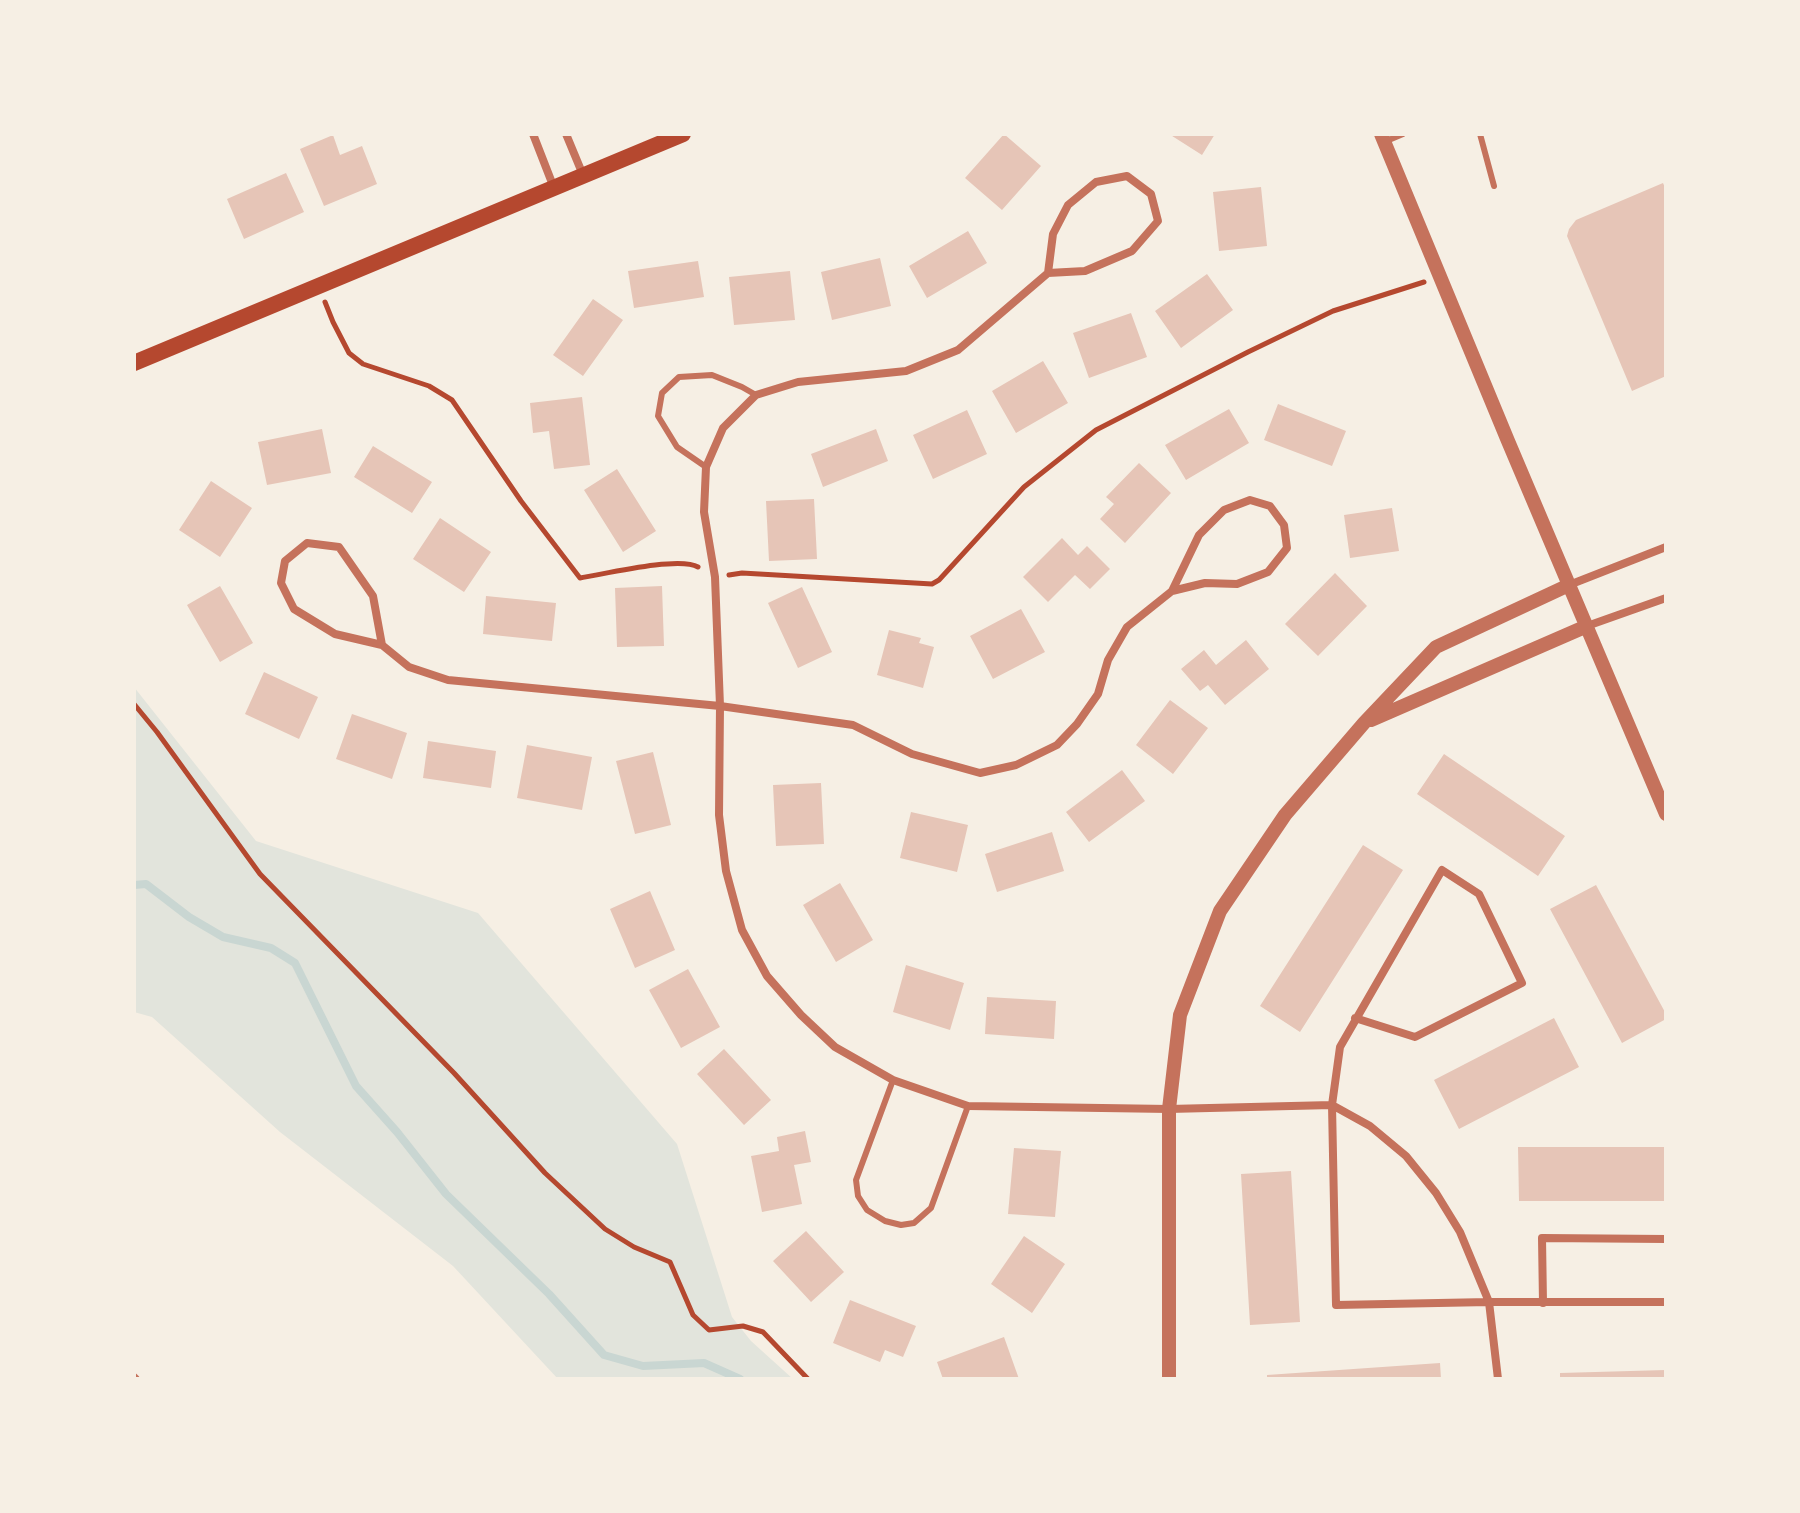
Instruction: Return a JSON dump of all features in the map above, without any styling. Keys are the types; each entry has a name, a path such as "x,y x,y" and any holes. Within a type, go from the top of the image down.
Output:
{"main road":[{"path":"134,363 683,134"}],"street":[{"path":"533,134 554,188"},
{"path":"566,134 583,175"},
{"path":"1383,138 1666,814"},
{"path":"1048,273 1053,234 1068,205 1096,182 1127,176 1151,194 1158,221 1132,251 1085,271 1048,273 958,350 906,371 798,382 756,395 723,428 706,467 704,512 715,577 720,706 719,815 726,871 742,930 767,976 801,1015 835,1047 893,1080 968,1106 1169,1109 1332,1105 1370,1126 1406,1156 1436,1193 1460,1232 1489,1302 1498,1379"},
{"path":"382,645 373,596 339,547 307,543 285,561 281,583 294,609 335,634 382,645 409,667 448,680 720,706 853,725 912,754 980,773 1016,765 1057,745 1077,724 1098,694 1108,660 1127,627 1172,591 1205,583 1237,584 1268,572 1287,548 1284,525 1270,506 1250,500 1224,510 1199,535 1172,591"},
{"path":"1169,1379 1169,1109 1180,1015 1220,911 1285,815 1364,723 1436,647 1569,585 1666,547"},
{"path":"1364,723 1587,626 1666,598"},
{"path":"1355,1018 1415,1037 1522,983 1479,894 1442,870 1355,1018 1340,1047 1332,1105 1336,1305 1666,1302"},
{"path":"1543,1303 1542,1238 1666,1239"}],"lane":[{"path":"1383,138 1403,134"},
{"path":"1480,134 1494,186"},
{"path":"706,467 677,447 658,416 662,393 679,377 712,375 756,395"},
{"path":"893,1080 856,1180 858,1196 867,1210 885,1221 901,1225 914,1223 931,1208 968,1106"}],"path":[{"path":"319,286 349,353 363,364 429,386 452,400 521,501 580,578 674,562 691,563 715,577 742,573 932,584 1024,487 1096,430 1333,311 1440,276"},
{"path":"134,704 260,874 454,1073 545,1173 605,1229 634,1247 670,1262 693,1315 709,1330 743,1326 763,1332 808,1379"}],"shaded area":[{"path":"134,687 256,841 478,913 677,1144 732,1317 751,1341 793,1379 558,1379 453,1266 280,1132 152,1017 134,1012"}],"building":[{"path":"1004,134 1041,166 1002,210 965,178"},
{"path":"1169,134 1215,134 1202,155"},
{"path":"333,135 340,155 362,146 377,184 324,206 300,149"},
{"path":"286,173 304,212 244,239 227,199"},
{"path":"1663,183 1666,190 1666,376 1632,391 1567,236 1576,220"},
{"path":"1261,187 1267,246 1219,251 1213,192"},
{"path":"968,231 987,263 927,298 909,266"},
{"path":"880,258 891,306 832,320 821,272"},
{"path":"698,261 704,297 634,308 628,271"},
{"path":"790,271 795,320 734,325 729,277"},
{"path":"1207,274 1233,310 1181,348 1155,311"},
{"path":"593,299 623,320 583,376 553,355"},
{"path":"1131,313 1147,357 1089,378 1073,333"},
{"path":"1043,361 1068,403 1016,433 992,391"},
{"path":"582,397 590,465 554,469 549,431 533,433 530,403"},
{"path":"1278,404 1346,431 1332,466 1264,440"},
{"path":"1229,409 1249,443 1186,480 1165,445"},
{"path":"967,410 987,454 933,479 913,435"},
{"path":"322,429 331,473 267,485 258,442"},
{"path":"876,429 888,461 823,487 811,454"},
{"path":"373,446 432,482 412,513 354,477"},
{"path":"1139,463 1171,493 1125,543 1100,519 1114,504 1106,497"},
{"path":"617,469 656,531 623,552 584,490"},
{"path":"211,481 252,508 220,557 179,530"},
{"path":"814,499 817,559 769,561 766,501"},
{"path":"1392,508 1399,551 1350,558 1344,515"},
{"path":"440,518 491,552 464,592 413,559"},
{"path":"1062,538 1078,555 1087,546 1110,569 1090,589 1075,575 1048,602 1023,577"},
{"path":"1335,573 1367,606 1318,656 1285,624"},
{"path":"220,586 253,643 220,662 187,605"},
{"path":"662,586 664,646 617,647 615,588"},
{"path":"802,587 832,652 798,668 768,603"},
{"path":"486,596 556,603 552,641 483,634"},
{"path":"1021,609 1045,652 993,679 970,636"},
{"path":"889,630 921,638 919,643 934,647 923,688 877,675"},
{"path":"1246,640 1269,669 1225,705 1208,685 1200,691 1181,669 1204,650 1216,665"},
{"path":"264,672 318,697 299,739 245,714"},
{"path":"1170,700 1208,728 1173,774 1136,745"},
{"path":"352,714 407,733 392,779 336,759"},
{"path":"428,741 496,751 491,788 423,778"},
{"path":"527,745 592,757 582,810 517,798"},
{"path":"653,752 671,825 635,834 616,761"},
{"path":"1444,754 1565,836 1538,876 1417,794"},
{"path":"1122,770 1145,801 1089,842 1066,812"},
{"path":"821,783 824,844 776,846 773,785"},
{"path":"911,812 968,825 957,872 900,858"},
{"path":"1052,832 1064,871 997,892 985,854"},
{"path":"1363,845 1403,870 1300,1032 1260,1006"},
{"path":"840,883 873,940 836,962 803,905"},
{"path":"1596,885 1666,1014 1666,1019 1622,1043 1550,909"},
{"path":"650,891 675,950 635,968 610,909"},
{"path":"906,965 964,983 950,1030 893,1012"},
{"path":"688,969 720,1027 681,1048 649,990"},
{"path":"987,997 1056,1001 1054,1039 985,1034"},
{"path":"1554,1018 1579,1067 1459,1129 1434,1080"},
{"path":"724,1049 771,1100 744,1125 697,1074"},
{"path":"805,1131 811,1162 794,1165 802,1204 762,1212 751,1156 779,1151 777,1137"},
{"path":"1518,1147 1666,1147 1666,1201 1519,1201"},
{"path":"1014,1148 1061,1151 1055,1217 1008,1214"},
{"path":"1291,1171 1300,1322 1250,1325 1241,1174"},
{"path":"806,1231 844,1272 811,1302 773,1261"},
{"path":"1024,1236 1065,1264 1032,1313 991,1284"},
{"path":"850,1300 916,1326 903,1357 885,1350 880,1362 833,1343"},
{"path":"1004,1337 1019,1379 943,1379 937,1362"},
{"path":"1440,1363 1441,1379 1267,1379 1267,1375"},
{"path":"1666,1370 1666,1379 1560,1379 1560,1373"}],"waterway":[{"path":"134,885 146,884 189,917 223,937 271,948 295,963 356,1086 446,1194 549,1294 604,1355 643,1366 704,1363 740,1379"}]}
